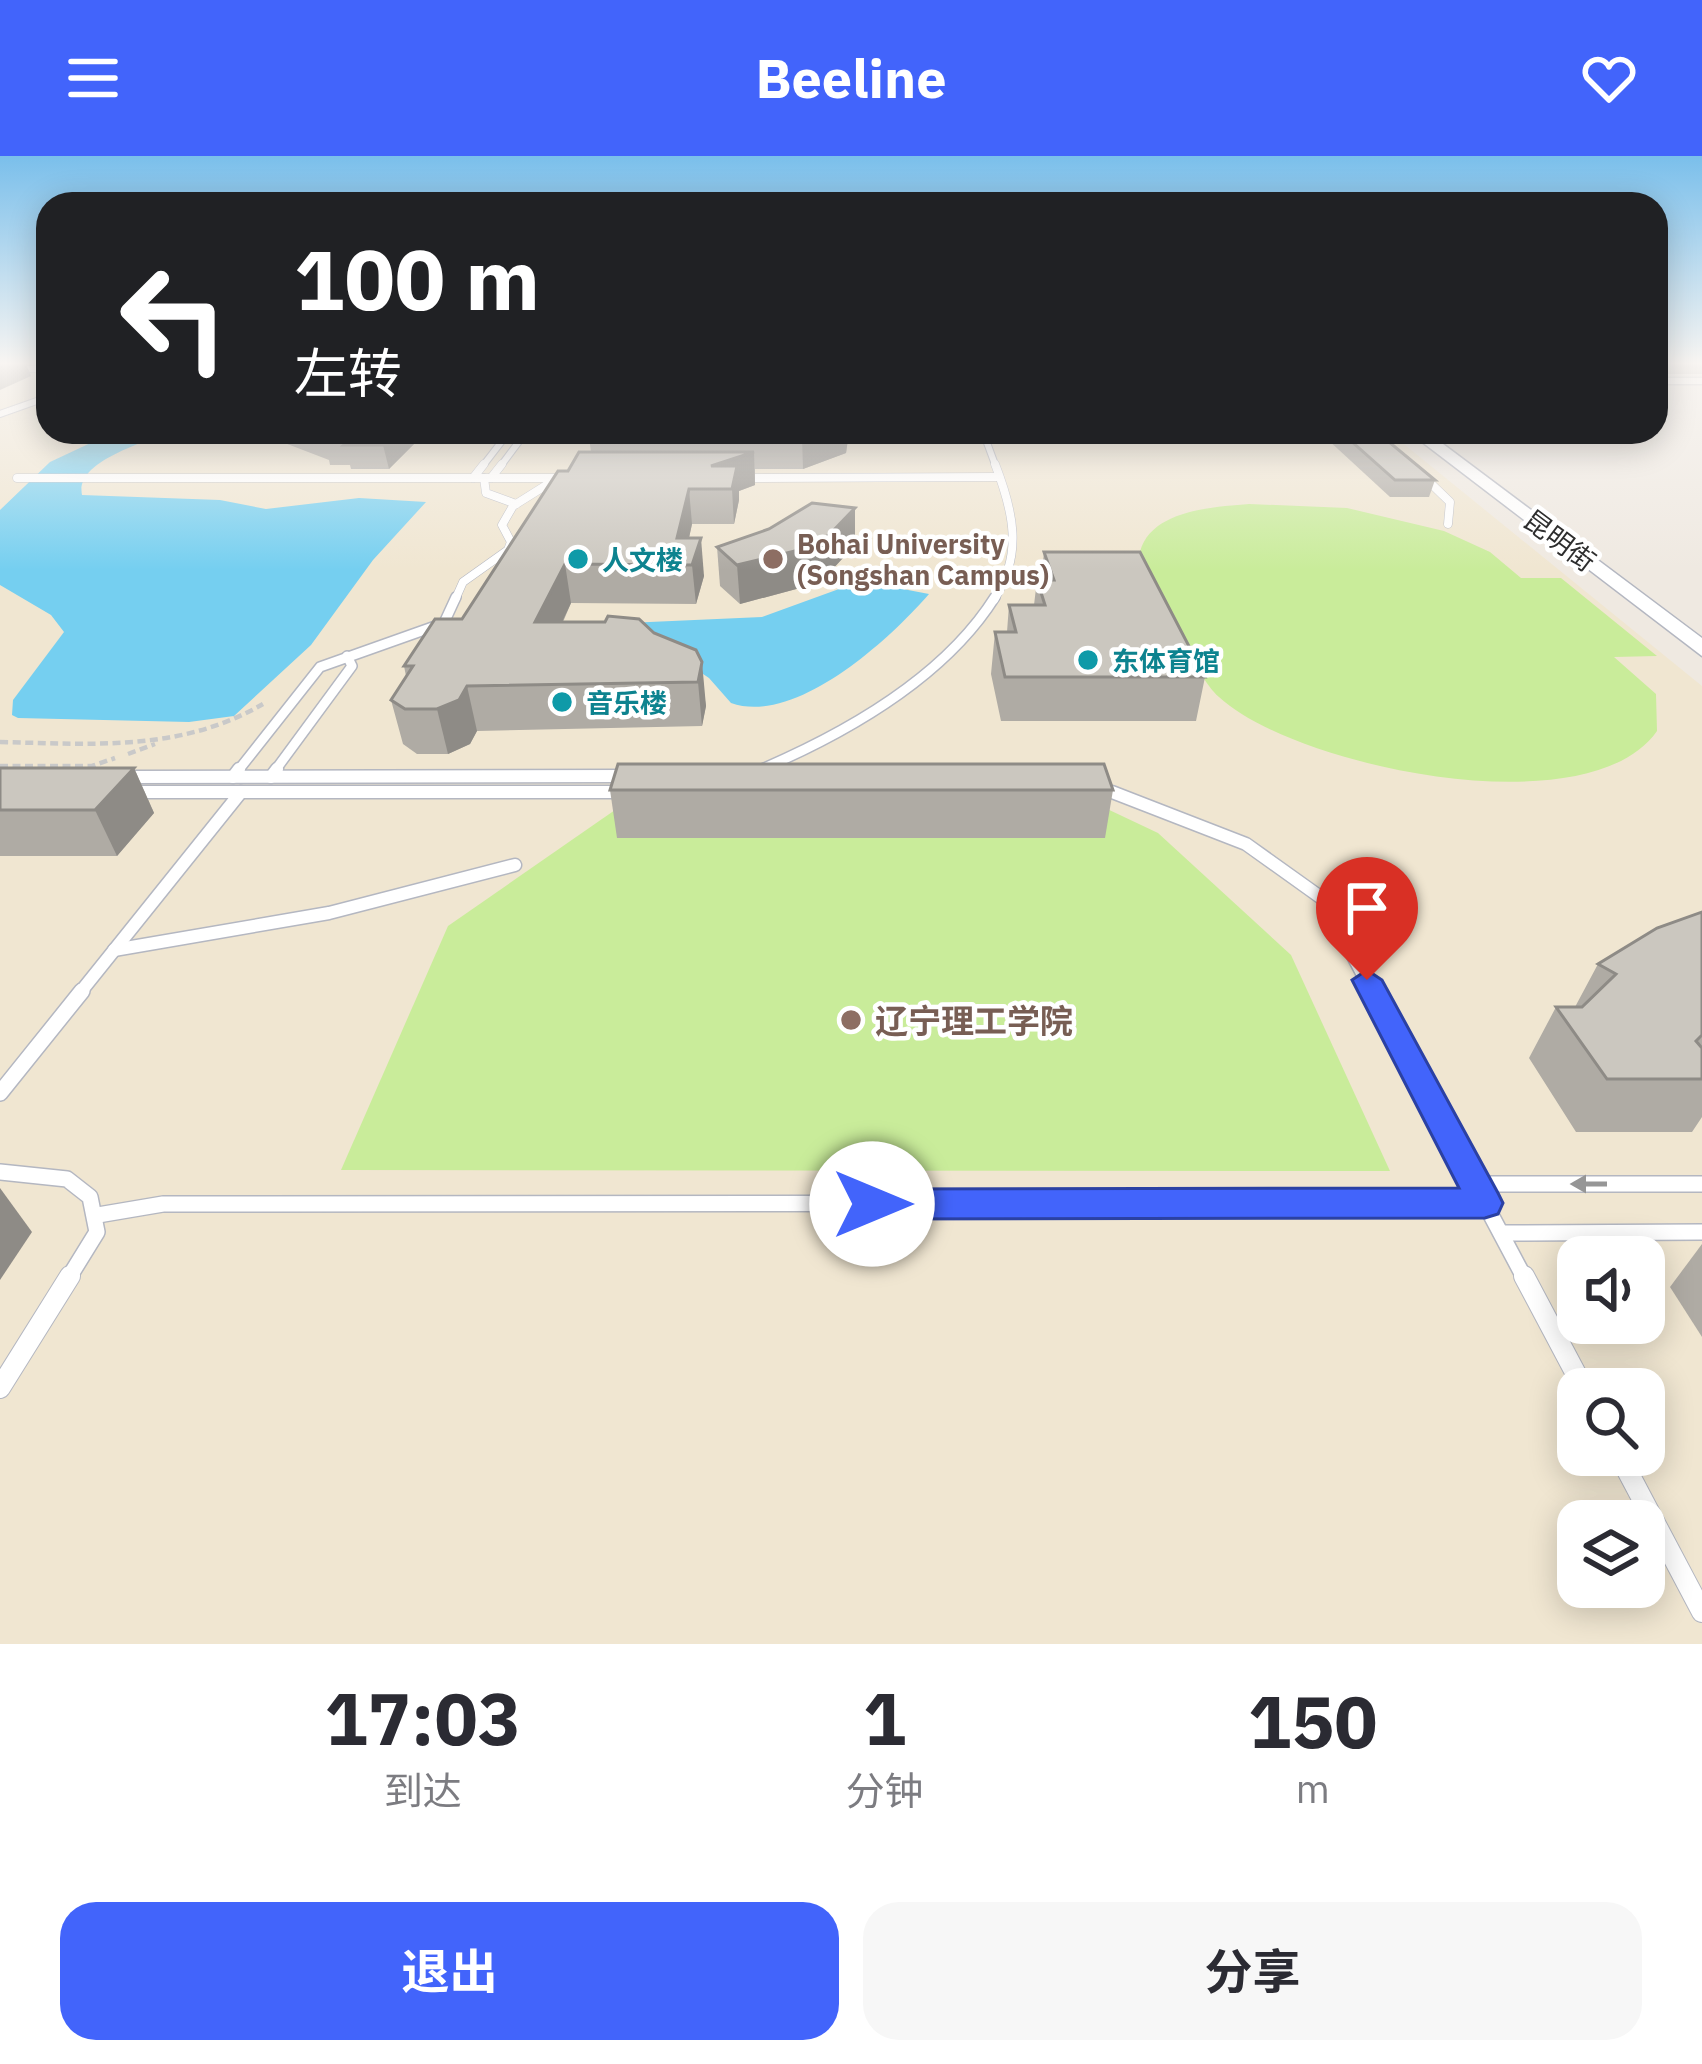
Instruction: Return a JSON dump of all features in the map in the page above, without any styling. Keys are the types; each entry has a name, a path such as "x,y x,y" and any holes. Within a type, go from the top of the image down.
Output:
{"street":[{"name":"昆明街","path":"1433,444 1702,649"}],"lane":[{"path":"473,478 500,444"},
{"path":"516,444 488,478 486,493 516,504"},
{"path":"744,776 858,720 927,668 985,614 1003,587 1015,549 987,444"},
{"path":"1404,460 1446,496 1448,524"},
{"path":"743,478 998,477"},
{"path":"17,478 580,478"},
{"path":"233,777 320,667 425,633 448,619 463,582 508,550 511,542 502,525 516,504 557,478"},
{"path":"272,777 352,666 347,656"},
{"path":"116,777 650,776"},
{"path":"110,792 641,792"},
{"path":"0,1094 241,792"},
{"path":"1088,792 1112,792 1246,844 1324,898 1573,1368"},
{"path":"114,950 328,913 515,865"},
{"path":"0,1172 74,1180 88,1190 98,1216 97,1232 0,1388"},
{"path":"1475,1184 1702,1184"},
{"path":"98,1216 164,1204 1485,1203"},
{"path":"1501,1233 1702,1232"},
{"path":"1630,1476 1702,1612"}],"path":[{"path":"0,766 92,766 163,742 223,731 286,682 308,682"},
{"path":"0,742 163,742"}],"shaded area":[{"name":"辽宁理工学院","path":"0,430 36,430 36,444 1404,444 1702,686 1702,1644 0,1644"}],"green space":[{"path":"1249,504 1347,508 1444,531 1490,552 1521,578 1561,578 1657,656 1614,657 1656,694 1657,731 1622,761 1570,777 1508,782 1441,777 1373,764 1310,746 1257,723 1209,686 1140,552 1146,538 1170,519 1202,509"},
{"path":"1103,807 1158,833 1291,955 1390,1171 341,1170 448,926 615,810"}],"water":[{"path":"88,444 138,444 89,473 82,495 220,500 266,509 359,498 426,502 373,560 311,645 234,716 189,722 18,718 12,715 13,700 64,632 51,615 0,585 0,510 50,462"},
{"path":"861,581 929,594 891,633 840,674 784,702 757,707 731,703 709,678 627,623 762,617"}],"building":[{"path":"1354,444 1392,444 1435,480 1395,480"},
{"path":"579,452 754,452 711,466 737,466 732,489 689,489 677,538 701,538 692,565 565,564 535,622 605,622 608,616 639,619 654,633 696,650 702,662 698,682 467,686 459,700 437,709 405,709 391,700 413,666 404,666 435,619 462,619 558,471 568,471"},
{"path":"812,503 855,508 829,535 799,550 737,565 717,547 769,529"},
{"path":"1044,552 1140,552 1205,677 1005,677 995,632 1016,632 1009,605 1045,605 1037,580 1054,580"},
{"path":"618,764 1104,764 1113,790 610,790"},
{"path":"0,768 134,768 95,810 0,810"},
{"path":"1702,912 1702,1035 1696,1041 1702,1048 1702,1079 1607,1079 1556,1007 1582,1007 1616,974 1598,964 1657,928"}],"place":[{"name":"人文楼","path":"578,559"},
{"name":"Bohai University (Songshan Campus)","path":"773,559"},
{"name":"东体育馆","path":"1088,660"},
{"name":"音乐楼","path":"562,702"},
{"name":"辽宁理工学院","path":"851,1020"}],"route":[{"path":"872,1204 1485,1203 1367,980"}]}
